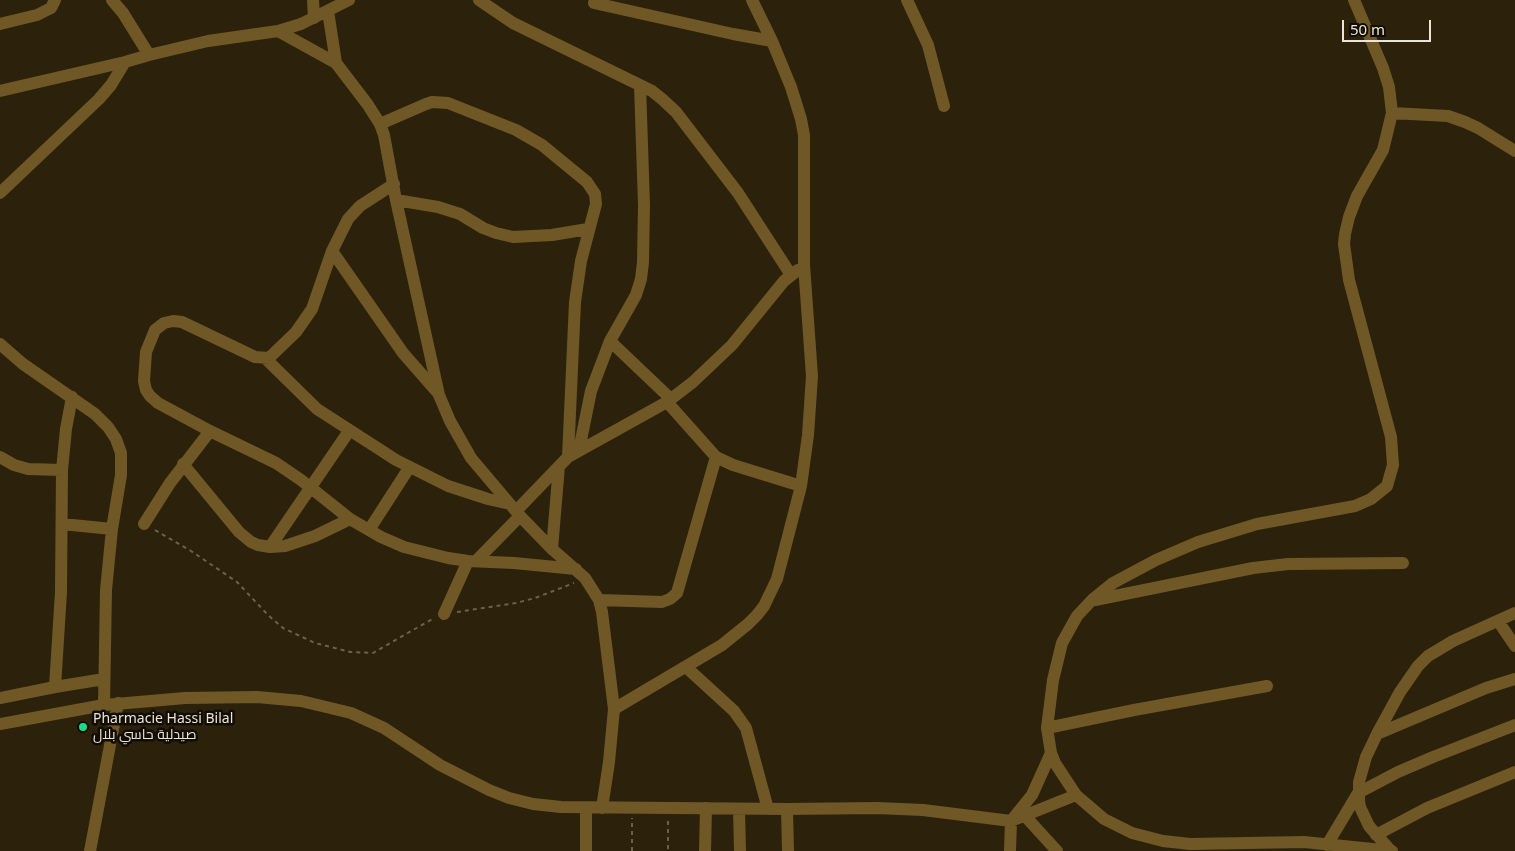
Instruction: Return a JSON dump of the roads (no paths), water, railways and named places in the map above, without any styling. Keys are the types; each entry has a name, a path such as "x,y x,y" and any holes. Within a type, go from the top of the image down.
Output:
{"street":[{"path":"0,24 36,15 50,8 55,0"},
{"path":"112,0 124,6 149,55"},
{"path":"313,0 314,18"},
{"path":"0,91 208,41 278,31 301,24 349,0"},
{"path":"479,0 513,23 640,85 662,99 682,119 752,214 791,275"},
{"path":"614,709 686,667 737,634 764,606 777,579 801,486 808,435 812,376 804,264 803,185 805,146 803,127 791,87 752,0"},
{"path":"907,0 928,45 944,106"},
{"path":"1354,0 1383,68 1389,87 1392,113 1383,150 1357,196 1345,234 1344,244 1349,280 1391,436 1393,466 1387,486 1371,499 1355,506 1257,524 1198,542 1136,570 1113,584 1092,600 1077,616 1062,643 1052,680 1048,728 1051,752 1058,769 1076,795 1104,819 1119,828 1163,841 1190,844 1304,842 1391,851"},
{"path":"594,3 772,41"},
{"path":"328,11 336,63"},
{"path":"278,31 336,63 380,124 388,146 396,200 439,394 450,421 466,451 515,511 552,549 576,568 599,600 614,709 602,808"},
{"path":"0,193 99,99 111,85 125,62"},
{"path":"579,450 591,391 610,341 636,295 641,280 644,205 640,85"},
{"path":"380,124 426,104 439,102 455,105 516,130 542,145 590,186 595,194 596,200 588,230 575,302 564,462 552,549"},
{"path":"1392,113 1448,116 1489,134 1515,151"},
{"path":"394,184 354,212 341,231 332,251 312,310 296,332 271,356 266,358 255,357 182,322 164,323 155,330 146,352 144,381 146,390 158,403 276,463 350,519 404,547 448,558 472,561 576,568"},
{"path":"396,200 449,210 460,214 483,228 505,236 552,235 588,230"},
{"path":"332,251 403,353 439,394"},
{"path":"444,614 472,561 515,511 564,462 579,450 669,400 693,382 732,345 777,290 804,264"},
{"path":"610,341 669,400 716,457 733,465 801,486"},
{"path":"0,344 23,364 95,414 108,427 116,439 120,454 121,474 112,528 106,590 104,705"},
{"path":"266,358 317,409 409,468 448,486 488,499 515,511"},
{"path":"55,686 61,592 62,470 66,429 72,397"},
{"path":"144,524 170,483 210,431"},
{"path":"270,547 349,431"},
{"path":"0,457 14,465 28,469 62,470"},
{"path":"599,600 662,602 670,599 677,593 716,457"},
{"path":"184,464 239,532 251,542 270,547 285,546 315,536 350,519"},
{"path":"369,530 409,468"},
{"path":"62,524 112,528"},
{"path":"1092,600 1253,568 1288,564 1403,563"},
{"path":"1391,851 1376,835 1364,816 1360,807 1358,793 1361,772 1377,734 1400,692 1418,666 1428,656 1453,641 1515,613"},
{"path":"1498,621 1515,646"},
{"path":"686,667 731,708 746,728 768,809"},
{"path":"0,698 55,686 104,679"},
{"path":"1377,734 1486,688 1515,679"},
{"path":"1048,728 1267,686"},
{"path":"0,724 104,705 185,698 256,697 300,701 351,713 384,728 440,764 474,783 509,798 534,804 586,808 877,808 923,810 1011,821 1076,795"},
{"path":"90,851 118,704"},
{"path":"1327,844 1358,793 1398,772 1515,725"},
{"path":"1010,851 1011,821 1032,795 1051,752"},
{"path":"1376,835 1427,808 1515,772"},
{"path":"586,808 586,851"},
{"path":"705,851 706,808"},
{"path":"739,809 740,851"},
{"path":"787,809 788,851"},
{"path":"1025,816 1057,851"}],"place":[{"name":"Pharmacie Hassi Bilal صيدلية حاسي بلال","path":"83,727"}]}
